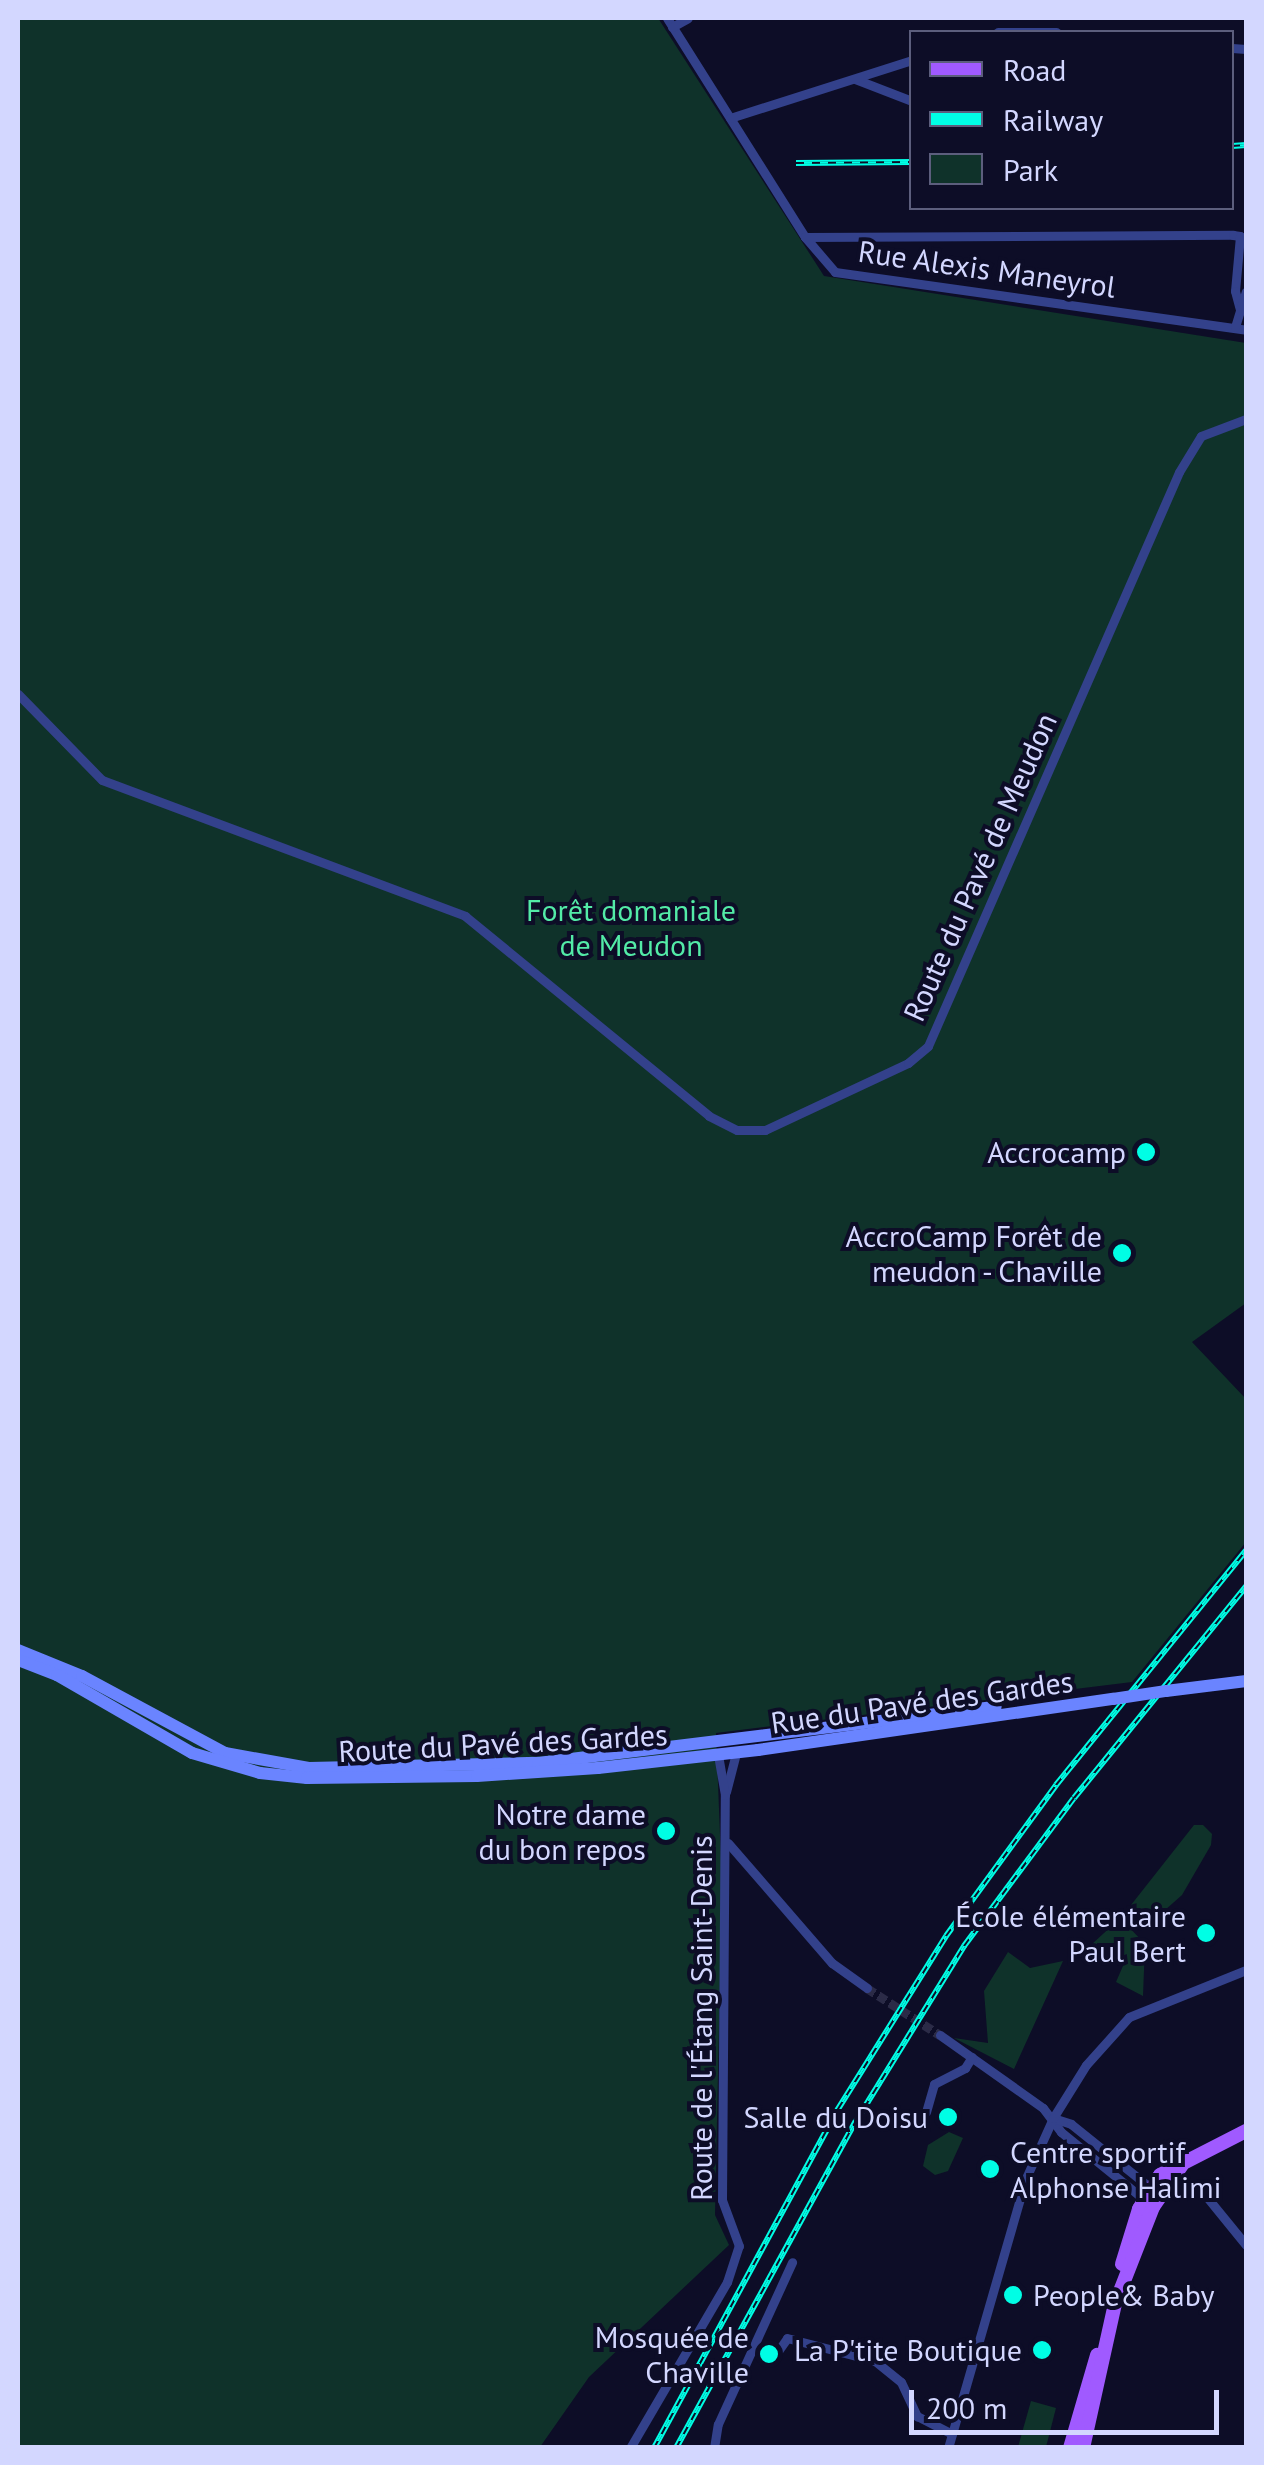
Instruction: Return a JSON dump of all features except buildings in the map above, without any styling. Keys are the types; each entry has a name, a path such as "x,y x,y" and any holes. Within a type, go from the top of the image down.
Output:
{"main road":[{"name":"Route du Pavé des Gardes","path":"18,1650 82,1676 201,1744 275,1765 538,1763 718,1748"},
{"name":"Route du Pavé des Gardes","path":"18,1660 57,1675 192,1753 260,1774 307,1778 478,1776 718,1748"},
{"name":"Rue du Pavé des Gardes","path":"718,1748 1056,1699 1113,1700 1246,1681"},
{"path":"1083,2448 1115,2304 1152,2197 1166,2170 1246,2131"},
{"path":"1070,2448 1108,2331"}],"street":[{"path":"670,22 688,18"},
{"name":"Rue Alexis Maneyrol","path":"670,22 826,266 848,275 1241,328"},
{"path":"730,118 909,61"},
{"path":"854,79 909,100"},
{"path":"806,237 1233,234 1240,236 1235,291 1243,306"},
{"path":"1241,328 1246,292"},
{"name":"Route du Pavé de Meudon","path":"18,694 102,780 466,916 709,1116 737,1130 764,1130 908,1063 928,1046 1179,472 1201,436 1246,419"},
{"name":"Route de l'Étang Saint-Denis","path":"726,1795 736,1746"},
{"name":"Route de l'Étang Saint-Denis","path":"630,2448 720,2297 739,2246 722,2200 726,1795 718,1748"},
{"path":"726,1836 730,1850 832,1963 867,1988"},
{"path":"948,2448 1026,2178 1053,2118 1115,2028 1163,2002 1246,1970"},
{"path":"940,2036 1053,2118 1070,2124 1152,2197"},
{"path":"926,2112 934,2084 965,2068 972,2056"},
{"path":"1206,2196 1246,2245"},
{"path":"714,2448 718,2424 792,2262"},
{"path":"776,2354 786,2338 875,2361 901,2382 918,2416 952,2434"}],"green space":[{"name":"Forêt domaniale de Meudon","path":"18,18 658,18 824,276 1246,343 1246,1303 1192,1342 1246,1399 1246,1542 1132,1682 716,1733 722,1885 715,2215 729,2245 589,2377 540,2447 18,2447"},
{"path":"1194,1825 1203,1825 1212,1834 1211,1845 1182,1895 1147,1926 1133,1914 1131,1905"},
{"path":"1124,1922 1145,1944 1143,1996 1116,1982 1126,1959 1092,1944 1115,1923"},
{"path":"1008,1952 1030,1968 1063,1961 1014,2069 954,2038 988,2043 984,1991"},
{"path":"949,2132 963,2138 948,2171 935,2175 923,2166 928,2145"},
{"path":"1031,2401 1056,2408 1046,2447 1018,2447"}],"tunnel":[{"path":"867,1988 940,2035"}],"railway":[{"path":"1234,146 1246,145"},
{"path":"796,163 909,162"},
{"path":"654,2448 838,2109 946,1936 1056,1785 1246,1550"},
{"path":"676,2448 856,2121 964,1946 1074,1798 1246,1586"}],"place":[{"name":"Accrocamp","path":"1146,1152"},
{"name":"AccroCamp Forêt de meudon - Chaville","path":"1122,1253"},
{"name":"Notre dame du bon repos","path":"666,1831"},
{"name":"École élémentaire Paul Bert","path":"1206,1933"},
{"name":"Salle du Doisu","path":"948,2117"},
{"name":"Centre sportif Alphonse Halimi","path":"990,2169"},
{"name":"People& Baby","path":"1013,2295"},
{"name":"La P'tite Boutique","path":"1042,2350"},
{"name":"Mosquée de Chaville","path":"769,2354"}]}
